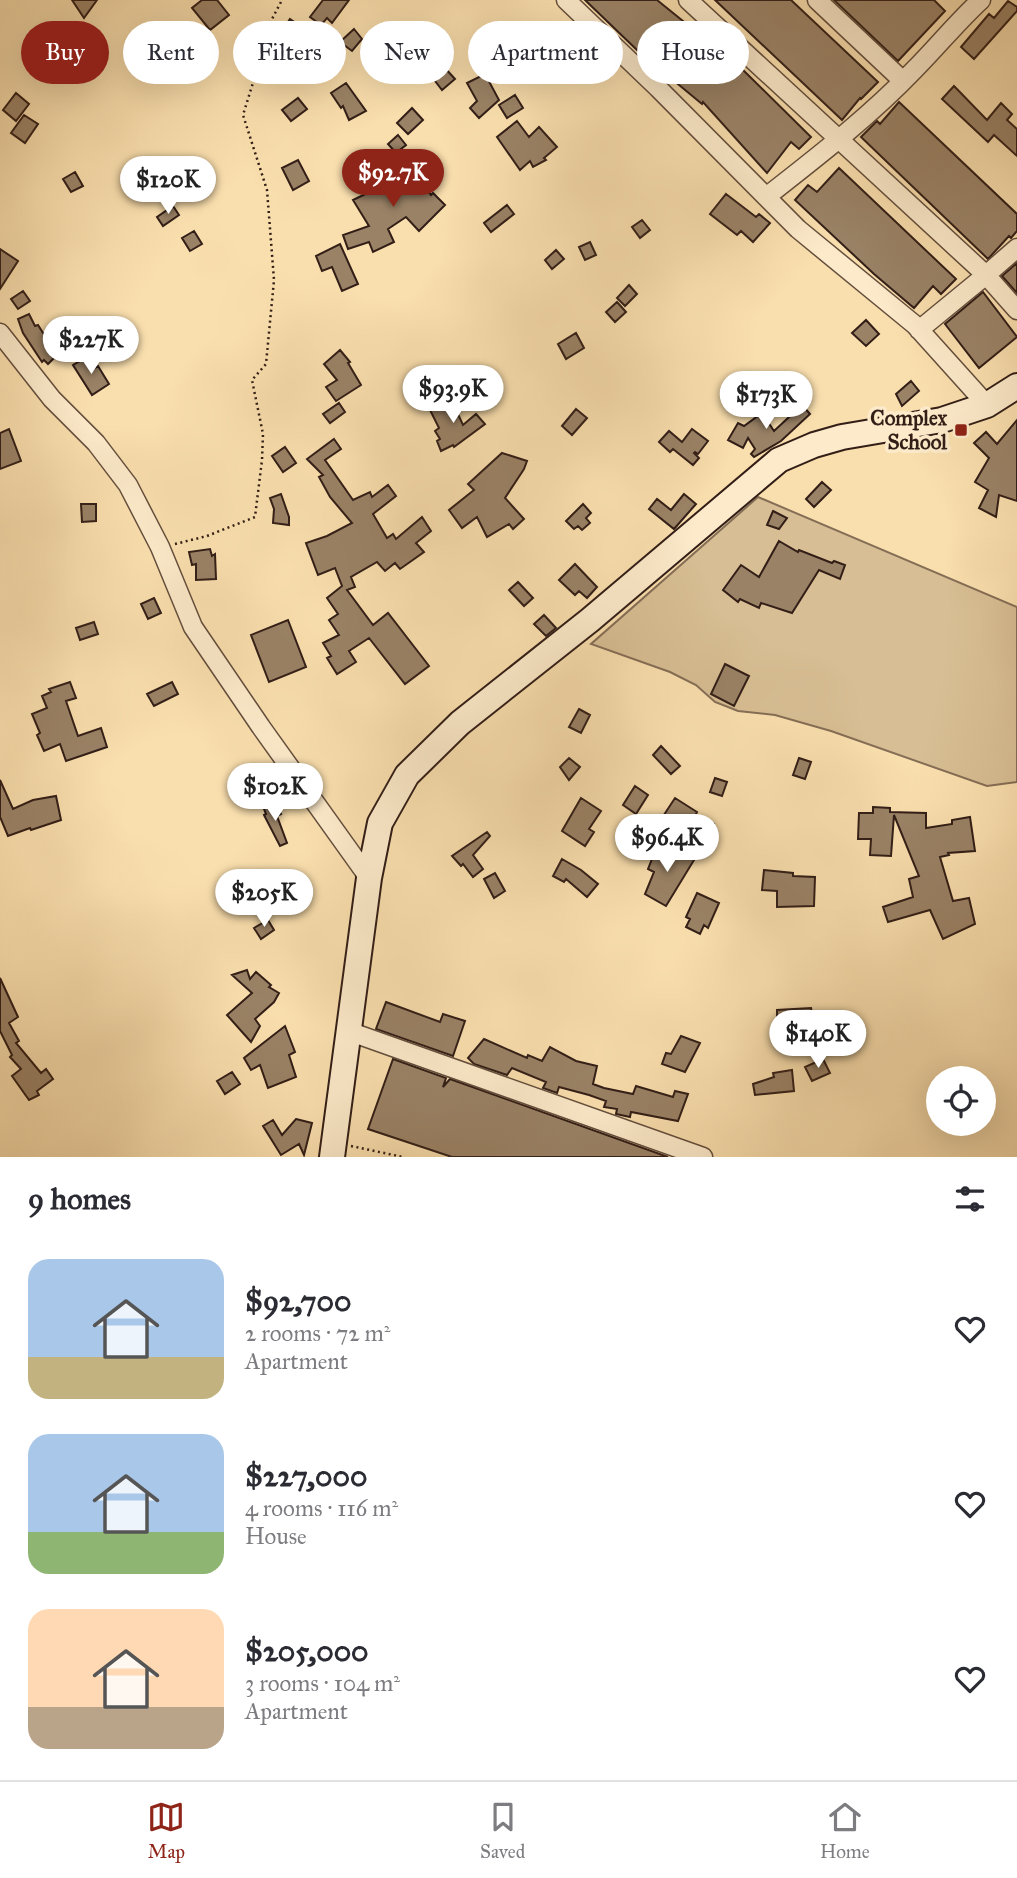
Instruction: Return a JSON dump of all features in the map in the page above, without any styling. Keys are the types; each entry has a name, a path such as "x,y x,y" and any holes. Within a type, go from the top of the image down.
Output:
{"main road":[{"path":"333,1150 369,878 380,823 407,775 460,723 590,620 779,460 842,437 942,420 987,405 1017,386"}],"street":[{"path":"566,0 798,229 919,330 987,405"},
{"path":"688,0 986,275 1017,310"},
{"path":"817,0 903,81"},
{"path":"766,197 839,139 903,81 970,4"},
{"path":"919,330 1017,248"},
{"path":"0,333 52,399 96,443 128,485 160,547 193,627 369,878"},
{"path":"348,1031 703,1157"}],"path":[{"path":"160,547 207,536 255,517 263,434 252,380 266,364 274,280 267,190 243,115 256,73 262,38 282,0"},
{"path":"333,1150 403,1157"}],"shaded area":[{"path":"758,497 1017,607 1017,782 987,786 831,731 775,715 738,711 715,702 696,685 670,672 591,644"}],"building":[{"path":"72,0 97,0 84,18"},
{"path":"202,0 217,0 229,15 219,23 203,21 192,8"},
{"path":"323,0 349,0 333,21 327,18 324,21 316,21 310,17"},
{"path":"585,0 657,0 683,21 637,21 637,50 623,37 623,21 607,21"},
{"path":"715,0 791,0 878,82 842,120 749,32 749,21 737,21"},
{"path":"834,0 934,0 945,11 898,61"},
{"path":"1008,1 1017,7 1017,11 974,59 961,47 989,14 994,18"},
{"path":"354,29 360,36 360,41 352,51 346,46 346,36"},
{"path":"749,76 811,137 799,149 791,142 767,173 703,102 702,104 678,84 749,84"},
{"path":"346,83 366,111 349,120 343,106 341,108 331,93"},
{"path":"467,83 490,84 499,100 479,118 470,108 477,101"},
{"path":"437,84 449,84 442,90"},
{"path":"954,86 987,120 1001,103 1012,114 1007,120 1017,129 1017,156 994,135 988,142 942,99"},
{"path":"16,93 29,104 16,121 3,110"},
{"path":"515,95 523,108 507,118 499,105"},
{"path":"298,98 307,109 291,121 282,110"},
{"path":"899,102 1017,214 1017,231 988,259 861,137 877,121 880,124"},
{"path":"412,108 423,120 408,134 397,123"},
{"path":"24,115 38,124 25,143 11,133"},
{"path":"517,121 529,137 539,127 557,147 544,158 546,160 533,167 530,161 520,170 497,137"},
{"path":"398,135 406,145 396,153 388,144"},
{"path":"298,160 309,181 293,190 282,168"},
{"path":"405,164 431,195 433,193 445,205 419,231 406,217 388,229 394,242 373,252 369,242 348,249 343,235 369,226 353,200 374,190"},
{"path":"839,168 956,279 941,294 933,286 914,308 795,200 808,185 817,192"},
{"path":"75,172 83,186 71,192 63,179"},
{"path":"726,194 756,217 759,214 770,223 753,242 741,231 737,235 710,214"},
{"path":"507,205 514,214 491,232 484,223"},
{"path":"173,206 179,215 163,226 157,217"},
{"path":"642,220 650,230 640,238 632,227"},
{"path":"194,231 202,244 190,251 182,238"},
{"path":"590,242 596,255 585,260 579,247"},
{"path":"340,244 358,284 342,291 332,267 322,271 316,256"},
{"path":"0,249 18,261 0,289"},
{"path":"556,250 564,259 552,269 545,260"},
{"path":"1017,263 1017,293 1002,276"},
{"path":"629,285 637,294 625,306 617,298"},
{"path":"23,291 30,301 18,309 11,299"},
{"path":"983,292 1017,337 979,368 945,324"},
{"path":"617,302 626,312 615,322 606,312"},
{"path":"29,314 57,355 48,364 44,360 42,362 23,333 18,319"},
{"path":"866,320 879,334 866,346 852,333"},
{"path":"576,333 584,348 566,359 558,344"},
{"path":"340,350 350,362 348,363 361,385 336,401 326,387 337,380 324,364"},
{"path":"87,357 93,369 98,366 109,384 92,395 73,365"},
{"path":"911,381 919,391 902,406 896,394"},
{"path":"450,397 463,425 476,414 485,424 454,447 453,445 441,451 437,441 440,439 435,431 439,428 429,408"},
{"path":"339,403 345,412 330,423 323,414"},
{"path":"802,405 810,414 781,441 754,457 751,454 755,449 748,438 743,448 728,440 738,423 744,426 762,413 774,431"},
{"path":"576,409 587,418 572,435 562,426"},
{"path":"1017,420 1017,501 999,495 996,517 979,508 988,490 975,482 989,458 974,443 986,432 997,444"},
{"path":"9,429 21,461 0,469 0,433"},
{"path":"692,429 708,441 698,454 694,453 699,458 693,465 673,449 670,452 659,442 669,431 682,442"},
{"path":"334,439 341,449 325,460 353,500 370,492 372,497 388,485 396,496 373,514 387,538 393,534 396,539 422,517 431,531 416,543 424,552 400,569 395,563 385,571 377,562 351,577 355,587 347,590 373,625 388,613 429,666 405,684 369,638 349,651 356,662 337,674 327,658 331,656 323,643 339,635 329,620 338,614 327,598 342,586 335,568 318,575 306,543 352,523 330,497 319,477 323,475 307,459"},
{"path":"285,447 296,463 283,472 272,456"},
{"path":"502,453 527,461 505,498 524,519 513,529 509,524 487,537 477,517 462,528 449,510 474,490 468,484"},
{"path":"822,482 831,490 814,507 806,499"},
{"path":"281,494 289,525 273,523 274,509 270,498"},
{"path":"684,494 696,504 674,529 649,509 657,499 671,510"},
{"path":"81,504 96,504 96,521 82,522"},
{"path":"583,504 591,513 586,518 590,523 582,530 578,526 574,529 566,521"},
{"path":"773,511 787,518 779,529 767,525"},
{"path":"779,541 798,552 799,550 832,563 834,561 845,565 840,579 819,570 792,613 761,603 759,608 740,599 738,602 723,590 741,565 759,577"},
{"path":"210,549 212,556 215,554 216,579 196,580 196,564 192,565 189,552"},
{"path":"575,564 597,587 587,598 579,591 575,595 559,580"},
{"path":"518,582 533,598 524,606 509,590"},
{"path":"154,598 161,613 148,619 141,604"},
{"path":"544,615 556,628 546,636 534,624"},
{"path":"288,620 306,667 269,682 251,635"},
{"path":"94,622 98,634 80,640 76,628"},
{"path":"725,664 749,676 734,706 711,694"},
{"path":"70,682 76,698 66,701 78,736 101,728 107,747 66,761 60,744 44,751 32,714 47,708 42,696 51,692 49,689"},
{"path":"172,682 178,694 154,706 147,694"},
{"path":"579,709 590,715 581,733 569,727"},
{"path":"661,746 680,766 671,774 653,755"},
{"path":"569,758 580,767 569,780 560,767"},
{"path":"799,758 811,762 805,779 793,775"},
{"path":"715,778 727,782 722,796 710,792"},
{"path":"0,780 13,809 33,800 56,796 61,820 8,836 0,817"},
{"path":"635,786 648,795 636,814 623,805"},
{"path":"581,798 601,811 589,829 594,832 585,846 562,831"},
{"path":"675,798 697,812 694,818 714,824 711,837 709,836 701,848 660,821"},
{"path":"276,803 281,814 277,816 287,843 280,846 264,815 264,809"},
{"path":"873,807 890,808 890,812 926,813 926,828 952,824 952,820 970,817 975,851 948,853 949,855 940,857 953,901 969,898 975,924 943,939 930,910 888,922 883,907 913,897 909,879 919,876 894,815 891,856 870,855 871,839 858,839 859,813 873,813"},
{"path":"487,832 490,836 473,855 483,869 473,877 463,864 461,866 452,856"},
{"path":"658,844 694,860 666,906 645,894 654,872 648,869"},
{"path":"562,859 598,884 587,897 566,879 564,882 553,876"},
{"path":"764,870 815,877 814,906 777,907 777,891 762,890"},
{"path":"495,873 505,891 494,898 484,879"},
{"path":"251,880 256,891 244,897 238,886"},
{"path":"697,893 719,903 708,928 704,925 700,934 686,927 690,919 686,917"},
{"path":"268,920 274,930 261,939 254,928"},
{"path":"247,970 250,979 256,972 271,985 269,987 279,993 274,1002 255,1019 260,1026 251,1042 227,1015 252,993 232,975"},
{"path":"0,978 18,1017 9,1023 19,1041 16,1043 41,1073 46,1069 53,1079 37,1091 39,1095 29,1100 12,1076 21,1069 10,1057 12,1055 0,1031"},
{"path":"386,1002 440,1022 443,1014 465,1021 453,1056 376,1029"},
{"path":"811,1008 812,1013 777,1022 777,1010"},
{"path":"285,1026 295,1052 289,1055 296,1077 268,1088 260,1065 251,1070 244,1058"},
{"path":"681,1036 700,1043 685,1072 662,1064 666,1053 671,1054"},
{"path":"484,1039 527,1058 528,1055 542,1061 550,1047 576,1061 597,1066 593,1084 604,1088 633,1094 636,1086 673,1097 675,1091 688,1094 678,1121 631,1112 630,1117 616,1114 617,1109 604,1107 606,1101 589,1095 559,1087 557,1093 543,1088 546,1082 512,1068 507,1075 474,1064 468,1058"},
{"path":"393,1059 446,1078 443,1087 450,1079 668,1157 452,1157 368,1129"},
{"path":"823,1059 830,1073 812,1081 805,1067"},
{"path":"792,1070 794,1091 755,1095 753,1084 774,1077 773,1073"},
{"path":"232,1072 240,1084 225,1094 217,1081"},
{"path":"296,1119 312,1123 304,1155 299,1144 281,1155 263,1126 273,1120 282,1135"}],"place":[{"name":"Complex School","path":"961,430"}]}
